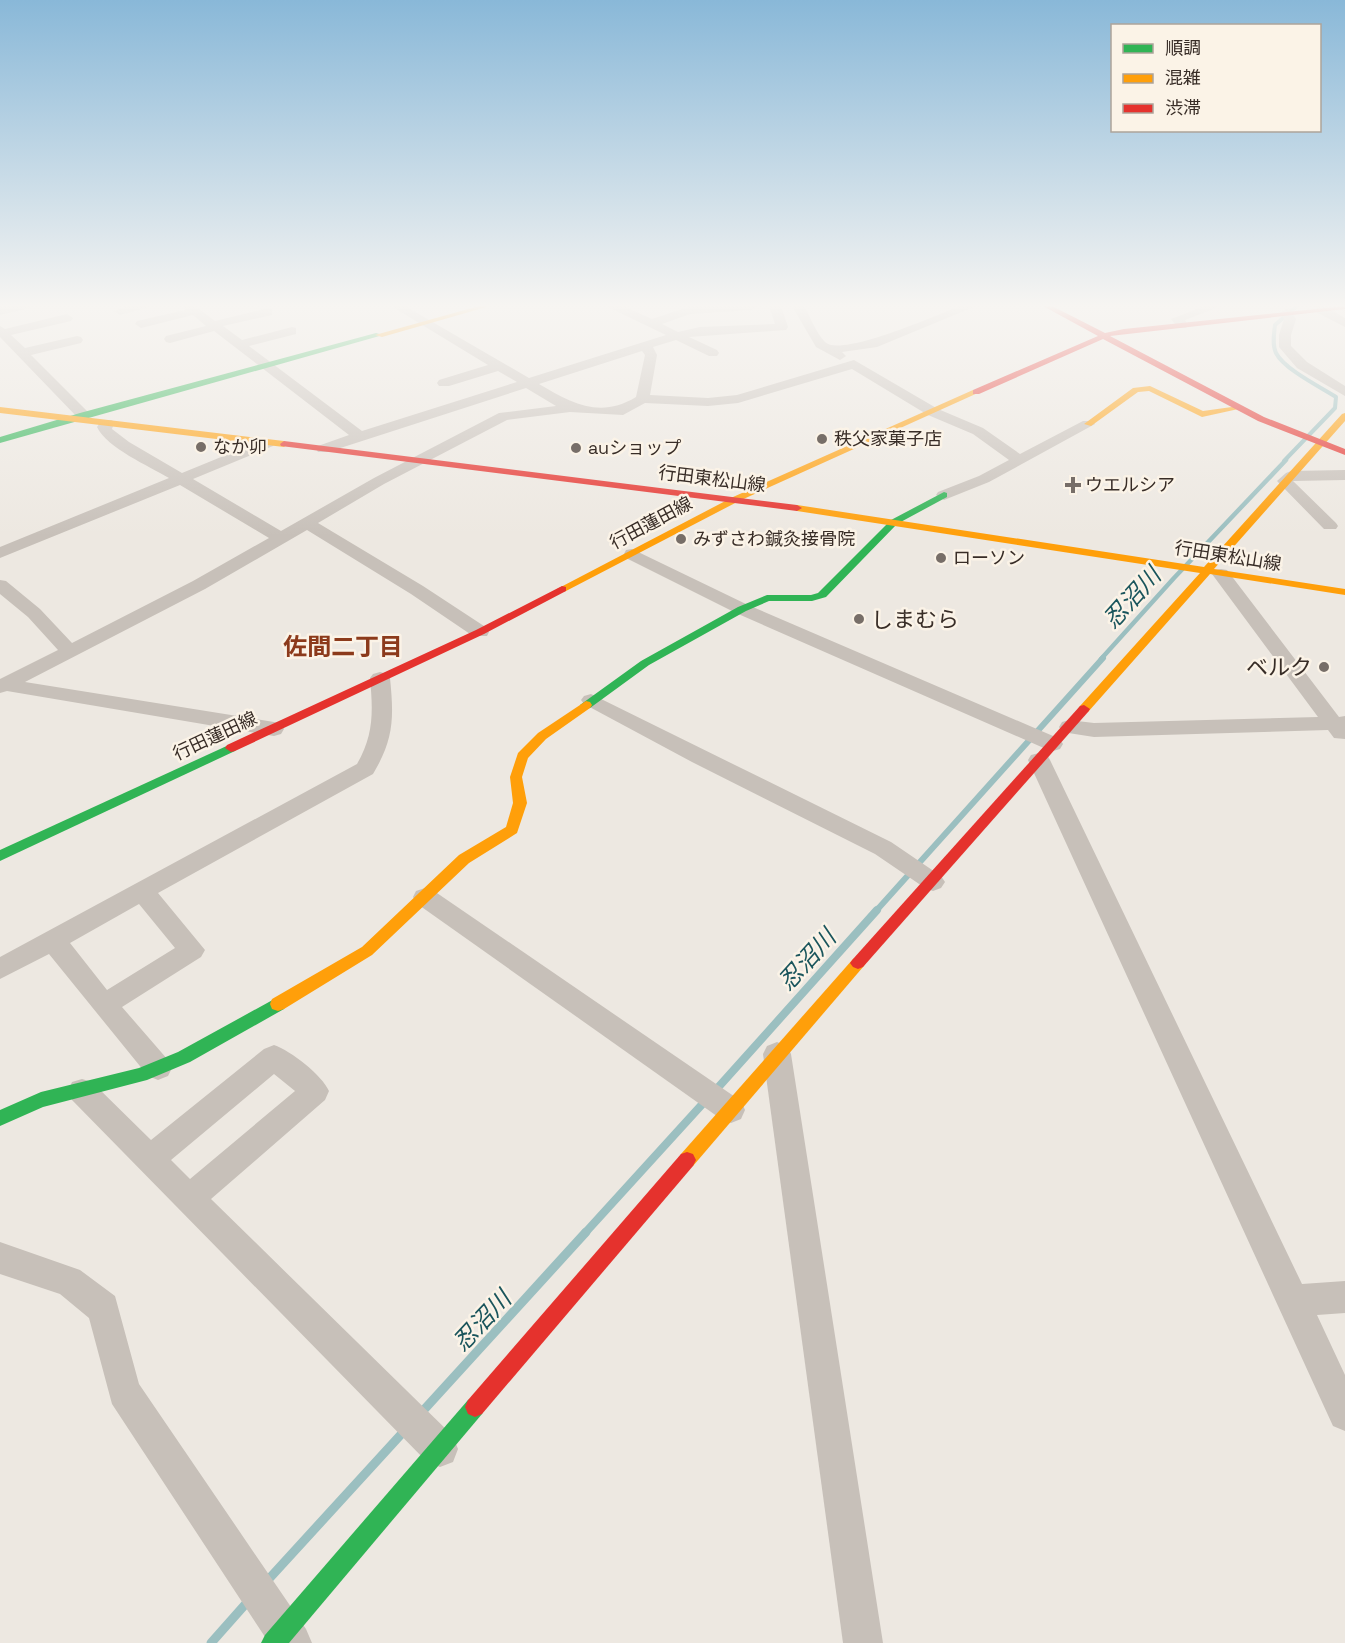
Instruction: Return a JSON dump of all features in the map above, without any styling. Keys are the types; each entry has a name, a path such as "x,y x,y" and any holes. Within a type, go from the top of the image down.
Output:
{"street":[{"path":"47,383 76,416"},
{"path":"0,440 76,416 203,383"},
{"path":"289,383 360,436"},
{"path":"323,449 529,383 570,408"},
{"path":"642,399 645,383"},
{"path":"2,686 200,585 279,537 379,481 504,416 570,408 624,411 642,399 708,402 738,399 792,383"},
{"path":"885,383 933,412 978,431 1020,461"},
{"name":"行田蓮田線","path":"0,856 480,632 736,499 999,383"},
{"path":"1191,383 1239,408 1320,444 1345,452"},
{"path":"1330,383 1345,392"},
{"path":"0,1118 41,1100 141,1075 184,1057 367,951 464,860 512,830 520,803 516,777 522,756 543,736 645,663 742,609 768,598 812,598 822,595 894,522 944,495 1020,461 1088,424 1136,390 1150,388 1202,414 1239,408"},
{"name":"行田東松山線","path":"0,410 76,416 107,423 736,499 1345,592"},
{"path":"0,1258 69,1281 103,1308 124,1392 283,1639 440,1449 777,1054 933,882 1046,752 1214,573 1288,479 1345,416"},
{"path":"107,423 104,427 106,431 115,438 279,537"},
{"path":"0,553 268,443"},
{"path":"1288,479 1345,475"},
{"path":"1288,479 1330,526"},
{"path":"307,523 417,590 480,632"},
{"path":"632,554 742,609 1046,752 1345,1414"},
{"path":"1214,573 1341,728"},
{"path":"0,585 34,613 69,651"},
{"path":"0,969 365,769 380,743 384,720 380,678"},
{"path":"2,686 274,729"},
{"path":"591,700 699,757 883,848 933,882"},
{"path":"1069,727 1105,730 1341,728"},
{"path":"104,1005 192,950 142,891"},
{"path":"425,897 731,1110"},
{"path":"53,940 158,1068"},
{"path":"777,1054 863,1643"},
{"path":"150,1159 274,1057 315,1091 189,1198"},
{"path":"82,1091 440,1449"},
{"path":"1293,1301 1345,1297"}],"waterway":[{"name":"忍沼川","path":"1284,461 1335,408 1336,397 1312,383"},
{"name":"忍沼川","path":"1101,659 1286,460"},
{"name":"忍沼川","path":"876,911 1103,658"},
{"name":"忍沼川","path":"714,1092 877,910"},
{"name":"忍沼川","path":"585,1233 707,1099"},
{"name":"忍沼川","path":"421,1413 586,1232"},
{"name":"忍沼川","path":"267,1581 406,1429"},
{"name":"忍沼川","path":"211,1643 250,1599"}],"traffic: fast":[{"path":"0,440 203,383"},
{"path":"586,705 645,663 742,609 767,598 812,598 822,595 894,522 944,495"},
{"path":"0,856 231,748"},
{"path":"0,1118 41,1100 141,1075 184,1057 278,1004"},
{"path":"273,1643 475,1407"}],"traffic: slow":[{"path":"1088,424 1136,390 1150,388 1202,414 1239,408"},
{"path":"562,589 736,499 976,392"},
{"path":"0,410 284,444"},
{"path":"1084,709 1345,416"},
{"path":"797,508 1345,592"},
{"path":"278,1004 367,951 464,859 512,830 520,803 516,777 522,756 542,736 586,705"},
{"path":"687,1160 858,963"}],"traffic: jam":[{"path":"976,392 997,383"},
{"path":"1192,383 1261,419 1345,452"},
{"path":"284,444 797,508"},
{"path":"231,748 480,632 562,589"},
{"path":"858,963 1084,709"},
{"path":"475,1407 687,1160"}],"place":[{"name":"秩父家菓子店","path":"822,439"},
{"name":"なか卯","path":"201,447"},
{"name":"auショップ","path":"576,448"},
{"name":"ウエルシア","path":"1073,485"},
{"name":"みずさわ鍼灸接骨院","path":"681,539"},
{"name":"ローソン","path":"941,558"},
{"name":"しまむら","path":"859,619"},
{"name":"ベルク","path":"1324,667"}],"district":[{"name":"佐間二丁目","path":"343,647"}]}
